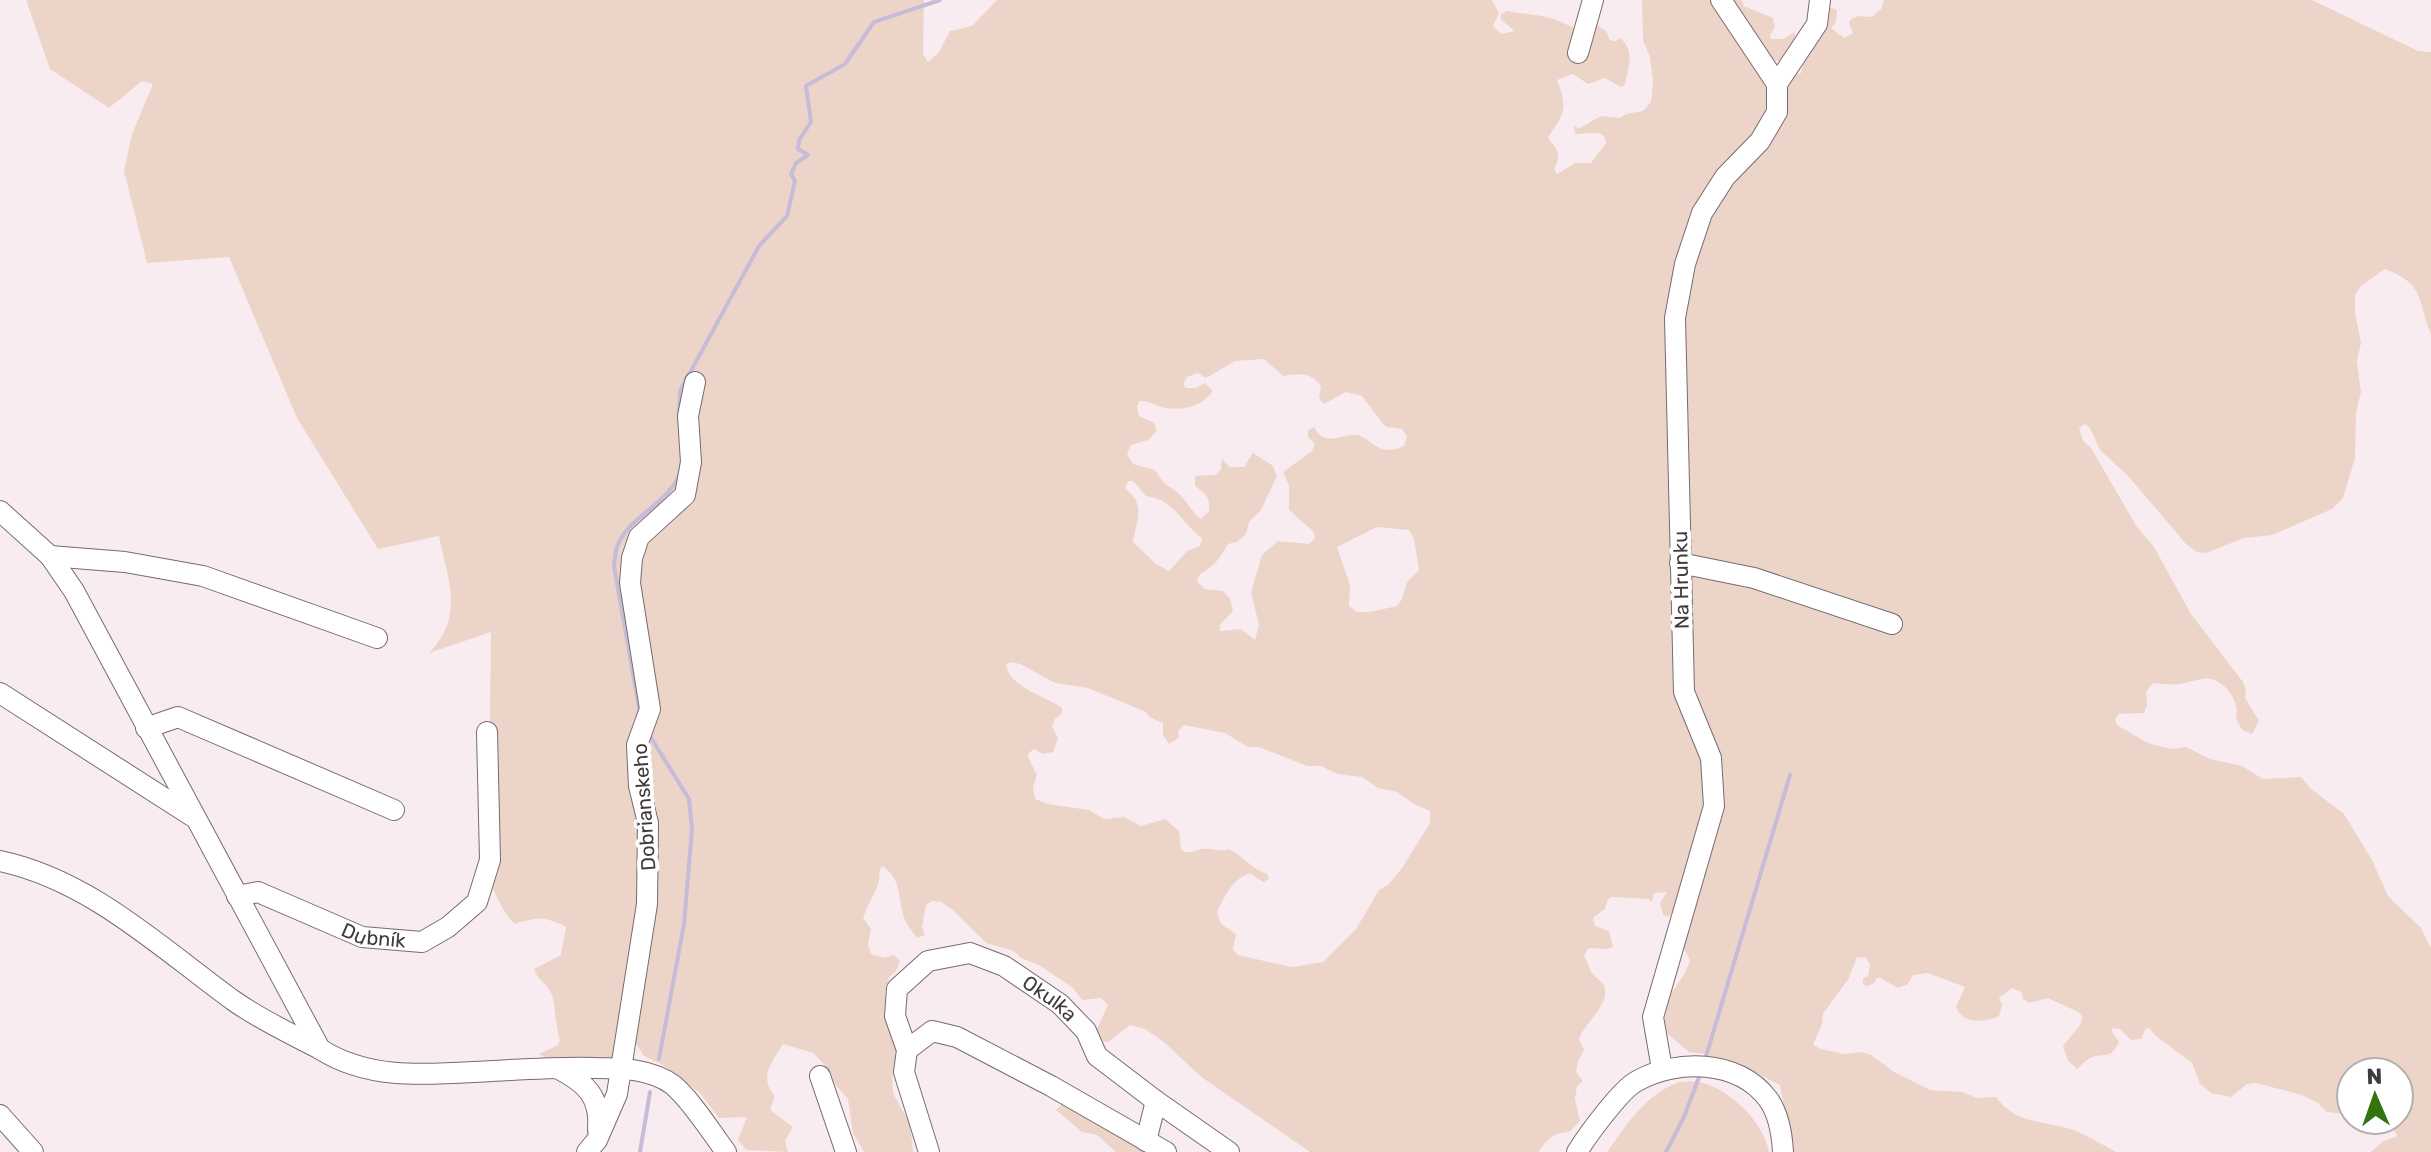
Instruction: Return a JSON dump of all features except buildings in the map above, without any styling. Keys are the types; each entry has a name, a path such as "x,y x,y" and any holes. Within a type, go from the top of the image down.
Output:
{"street":[{"path":"1578,53 1593,0"},
{"path":"1722,1 1777,84 1817,24 1820,0"},
{"name":"Na Hrunku","path":"1662,1069 1653,1017 1714,806 1711,758 1684,692 1675,318 1685,264 1702,213 1725,177 1760,141 1777,112 1777,84"},
{"name":"Dobrianskeho","path":"592,1146 617,1094 649,878 648,823 639,786 639,734 650,709 630,583 632,558 639,537 685,495 691,462 688,416 695,382"},
{"path":"0,511 50,556 74,591 320,1049"},
{"path":"50,556 125,562 203,576 377,638"},
{"path":"74,591 76,572 91,560"},
{"path":"1680,563 1754,578 1892,624"},
{"path":"0,693 194,817"},
{"path":"146,728 178,717 394,810"},
{"name":"Dubník","path":"237,896 258,892 362,937 422,942 448,927 477,902 490,860 487,732"},
{"path":"0,861 32,868 78,891 120,916 235,1001 337,1060 374,1071 422,1075 555,1067 622,1068 648,1073 668,1082 726,1152"},
{"name":"Okulka","path":"929,1152 904,1072 907,1050 895,1016 897,989 928,961 970,953 1004,966 1060,1004 1086,1031 1097,1056 1229,1152"},
{"path":"274,1026 295,1005"},
{"path":"907,1050 932,1031 957,1037 1166,1152"},
{"path":"1577,1152 1633,1082 1662,1069 1700,1065 1720,1068 1749,1082 1767,1098 1781,1131 1783,1152"},
{"path":"555,1067 580,1080 595,1098 599,1120 592,1146"},
{"path":"820,1076 846,1152"},
{"path":"1146,1141 1156,1101"},
{"path":"0,1115 33,1152"}],"shaded area":[{"path":"26,0 924,0 923,54 928,62 939,52 950,31 972,26 997,0 1492,0 1499,13 1493,26 1501,34 1515,31 1501,20 1501,14 1507,11 1548,17 1578,29 1597,25 1606,31 1610,40 1620,38 1628,48 1629,66 1625,85 1621,87 1605,78 1588,84 1573,74 1557,80 1563,110 1548,138 1558,153 1554,169 1557,174 1575,163 1591,163 1606,143 1599,133 1575,134 1574,125 1578,129 1601,116 1620,118 1643,111 1651,102 1653,82 1650,57 1643,40 1642,0 1742,0 1744,6 1773,18 1775,27 1771,39 1783,39 1795,32 1796,42 1781,62 1770,59 1788,78 1801,73 1806,51 1829,7 1837,10 1836,22 1831,28 1844,38 1853,33 1849,23 1851,19 1872,17 1881,9 1884,0 2312,0 2418,51 2431,52 2431,334 2418,294 2398,275 2385,269 2361,286 2355,295 2361,343 2357,361 2361,392 2356,413 2355,458 2343,498 2332,509 2272,535 2244,538 2206,553 2197,552 2186,544 2129,477 2100,450 2090,428 2085,424 2079,428 2083,441 2091,448 2137,527 2154,547 2191,614 2243,682 2245,698 2259,721 2252,734 2242,730 2236,719 2236,707 2231,695 2217,681 2207,679 2176,684 2153,683 2146,692 2144,713 2119,714 2115,719 2117,725 2148,743 2171,749 2186,747 2210,759 2242,766 2263,779 2301,777 2310,788 2344,814 2372,860 2388,896 2421,928 2431,948 2431,1152 2371,1152 2382,1142 2397,1136 2415,1136 2415,1056 2335,1056 2335,1113 2327,1112 2302,1095 2256,1083 2247,1084 2231,1097 2211,1093 2200,1084 2192,1063 2150,1029 2146,1028 2141,1039 2131,1040 2120,1029 2113,1028 2111,1030 2119,1042 2112,1052 2089,1059 2077,1069 2068,1061 2063,1046 2081,1024 2082,1016 2078,1012 2048,998 2029,1003 2023,999 2021,992 2012,988 1999,998 2002,1005 1999,1016 1981,1021 1969,1019 1963,1017 1956,1007 1965,987 1928,973 1913,975 1908,984 1898,988 1878,977 1873,984 1866,986 1863,978 1868,976 1870,965 1866,958 1857,957 1849,978 1823,1014 1813,1045 1845,1054 1861,1052 1871,1055 1894,1072 1930,1090 1962,1092 1977,1098 1996,1097 2023,1118 2076,1131 2116,1152 1793,1152 1780,1085 1742,1066 1727,1065 1707,1054 1689,1052 1662,1029 1670,996 1690,960 1679,939 1675,909 1668,917 1663,915 1660,903 1667,892 1654,893 1652,902 1648,899 1612,897 1608,899 1605,909 1593,918 1595,926 1609,931 1613,947 1589,948 1584,955 1592,973 1604,986 1605,994 1600,1008 1579,1039 1584,1050 1576,1072 1583,1081 1577,1086 1575,1099 1580,1121 1569,1132 1551,1138 1538,1152 1310,1152 1200,1076 1164,1042 1145,1029 1130,1025 1104,1042 1096,1031 1108,1005 1101,998 1082,1000 1073,988 1039,965 1021,958 1014,951 986,943 941,902 932,901 926,905 922,927 925,935 917,938 905,920 896,883 882,866 878,885 863,918 871,929 868,945 871,954 884,958 894,955 900,961 889,977 885,994 897,1045 893,1093 910,1124 913,1152 864,1152 853,1133 848,1099 833,1082 824,1064 813,1053 783,1044 767,1076 775,1096 770,1110 793,1127 785,1141 788,1152 746,1150 738,1140 747,1117 719,1118 700,1093 661,1064 644,1056 633,1039 614,1059 557,1065 539,1054 558,1045 560,1040 552,995 534,969 561,955 566,927 541,919 515,924 488,879 491,632 429,653 447,625 450,611 449,583 439,536 378,549 297,418 229,257 147,263 124,171 132,134 153,84 142,81 109,108 50,69","holes":["1264,359 1283,376 1299,374 1317,381 1321,386 1319,398 1324,404 1346,392 1362,396 1383,424 1402,429 1407,436 1404,446 1387,450 1361,436 1327,438 1314,427 1308,430 1308,437 1315,444 1312,451 1283,472 1289,486 1289,510 1314,532 1315,538 1309,544 1278,541 1262,555 1251,592 1259,625 1255,640 1241,629 1220,631 1220,625 1233,611 1230,599 1223,591 1204,589 1197,581 1228,544 1237,542 1246,534 1249,522 1261,510 1277,476 1273,466 1253,453 1244,467 1229,467 1222,459 1221,469 1216,475 1195,476 1195,486 1209,502 1209,511 1201,519 1155,470 1133,464 1127,454 1131,445 1148,440 1157,431 1154,423 1139,416 1139,401 1172,409 1198,404 1213,391 1205,383 1196,388 1186,388 1183,384 1187,377 1198,373 1206,378 1235,361","1128,481 1133,481 1146,496 1171,507 1202,538 1200,546 1187,551 1169,571 1156,564 1133,542 1138,506 1125,488","1377,527 1409,530 1414,539 1419,570 1407,582 1397,606 1357,612 1349,606 1350,585 1337,547","1010,662 1020,664 1055,683 1088,688 1146,712 1149,717 1163,723 1163,735 1169,744 1179,738 1178,731 1184,725 1225,733 1248,747 1259,747 1337,774 1362,777 1378,788 1397,792 1430,811 1430,823 1402,868 1388,885 1379,890 1356,929 1323,962 1291,967 1238,955 1233,949 1236,934 1221,924 1217,912 1238,880 1250,873 1263,882 1269,879 1267,874 1229,849 1184,852 1179,831 1165,819 1141,826 1124,817 1104,819 1089,810 1035,799 1033,787 1037,775 1029,753 1034,749 1043,754 1053,752 1058,738 1052,726 1062,713 1062,708 1014,680 1006,665"]},
{"path":"1679,1082 1710,1086 1733,1099 1753,1118 1769,1152 1607,1152 1647,1102"},
{"path":"1065,1102 1161,1152 1116,1152 1097,1135 1082,1132 1056,1110"}],"waterway":[{"path":"679,416 680,391 759,246 787,216 795,181 791,174 796,163 808,155 798,149 799,140 811,122 806,86 845,64 874,22 940,0"},
{"path":"640,713 614,566 616,552 622,536 666,494 680,473"},
{"path":"650,736 689,799 692,829 684,924 659,1059"},
{"path":"1705,1060 1790,775"},
{"path":"1666,1152 1684,1117 1701,1072"},
{"path":"640,1152 650,1092"}]}
